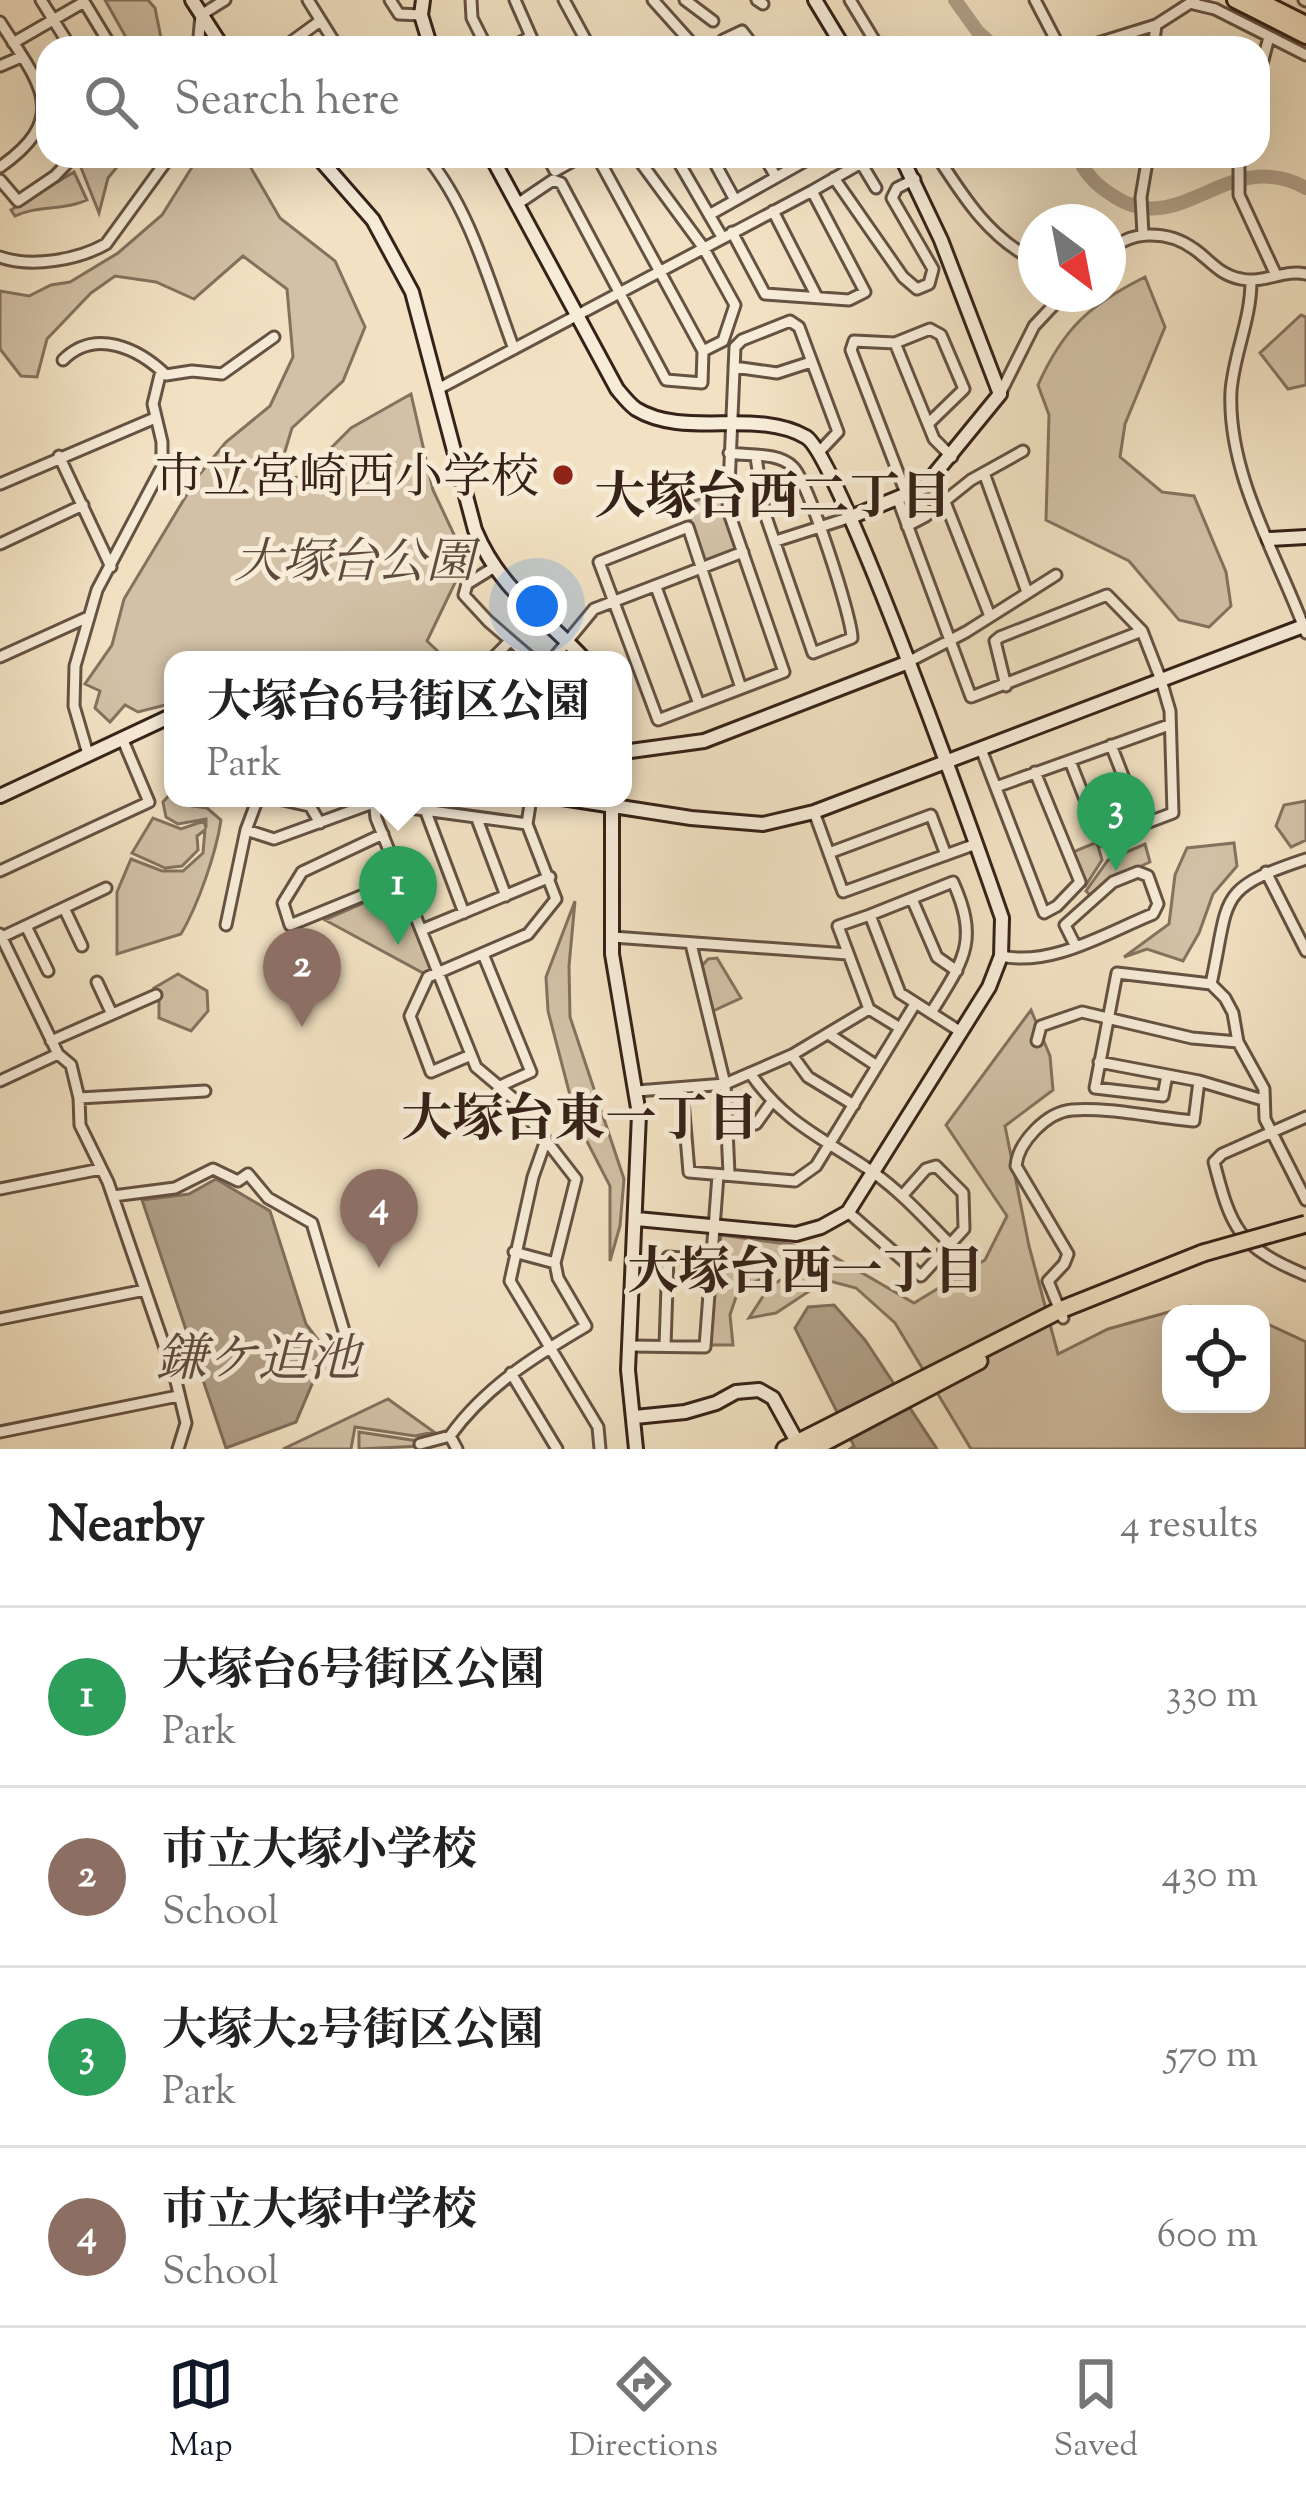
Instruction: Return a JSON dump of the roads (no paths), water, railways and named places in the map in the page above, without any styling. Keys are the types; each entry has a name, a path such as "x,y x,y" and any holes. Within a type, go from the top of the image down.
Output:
{"highway":[{"path":"1204,1255 1306,1223"},
{"path":"806,1444 1062,1314 1204,1255 1306,1223"}],"main road":[{"path":"1234,0 1306,36"},
{"path":"1258,0 1306,24"}],"street":[{"path":"41,0 64,36"},
{"path":"192,0 215,36"},
{"path":"199,36 202,15 225,0"},
{"path":"308,0 330,36"},
{"path":"391,0 399,14 422,8"},
{"path":"472,0 473,22 481,36"},
{"path":"515,0 530,36"},
{"path":"564,0 584,36"},
{"path":"653,0 685,36"},
{"path":"685,0 713,21"},
{"path":"815,0 837,36"},
{"path":"850,0 872,36"},
{"path":"1036,0 1054,36"},
{"path":"13,43 84,1 105,36"},
{"path":"1121,36 1156,25 1194,2 1267,36"},
{"path":"299,36 320,21"},
{"path":"0,22 36,83"},
{"path":"1155,36 1156,25"},
{"path":"1270,37 1306,55"},
{"path":"0,66 21,57"},
{"path":"0,167 36,138"},
{"path":"0,180 18,201 63,168"},
{"path":"0,257 18,262 55,260 92,252 106,244 161,168"},
{"path":"328,168 393,251 412,292 475,530 494,568 515,596 577,651"},
{"path":"435,168 463,218 514,349"},
{"path":"496,168 617,389 635,408 664,418 786,428 809,438 820,450 851,517 1003,918 1001,956 989,987 848,1212 796,1234 637,1220"},
{"path":"516,205 554,180 560,183 666,380 702,383 703,351 603,168"},
{"path":"645,168 704,248 735,305 723,340 703,351"},
{"path":"682,168 765,295 849,300 865,292 812,191"},
{"path":"718,168 735,200"},
{"path":"771,168 776,177"},
{"path":"709,214 792,168"},
{"path":"438,389 848,168"},
{"path":"865,168 876,188"},
{"path":"908,168 1000,394"},
{"path":"945,168 1001,241 1018,251"},
{"path":"1143,235 1141,197 1146,168"},
{"path":"1239,168 1239,195 1276,274"},
{"path":"834,178 903,278 917,289 929,284 933,269 892,199 892,192 901,184 915,179"},
{"path":"773,211 817,297"},
{"path":"1126,239 1143,235 1183,242 1222,272 1251,280 1306,274"},
{"path":"632,805 764,824 814,812 1305,628 1252,506 1232,420 1231,390 1250,314 1251,280"},
{"path":"776,541 903,498 931,481 1000,394 1034,326 1047,312"},
{"path":"632,653 658,720 784,672 728,510 735,347 742,340 790,321 799,327 838,432 820,450"},
{"path":"928,424 964,389 941,334 930,329 895,343 854,341 851,350 903,498 907,526 971,697 1142,631"},
{"path":"63,360 79,348 107,344 146,357 166,376 192,371 222,374 274,337"},
{"path":"895,343 934,439 952,457"},
{"path":"734,367 777,373 811,362"},
{"path":"88,754 77,723 75,666 86,618 162,467 153,404 161,371"},
{"path":"0,484 154,418"},
{"path":"907,526 1023,451"},
{"path":"729,453 780,458 792,465 819,526 852,638 813,653 758,490 756,458"},
{"path":"59,456 111,567"},
{"path":"984,473 1027,592"},
{"path":"945,502 990,616"},
{"path":"0,544 83,505"},
{"path":"631,651 598,562 688,527 741,688"},
{"path":"1269,539 1306,537"},
{"path":"559,651 594,609 743,552"},
{"path":"494,568 467,584 464,595 522,651"},
{"path":"632,751 704,741 906,663 1056,575"},
{"path":"656,587 699,704"},
{"path":"1006,686 995,641 1000,637 1107,595 1142,631 1161,680 1169,724 1173,812 1102,840 1070,761"},
{"path":"0,657 86,618"},
{"path":"500,651 509,641"},
{"path":"0,796 164,719"},
{"path":"996,787 1169,724"},
{"path":"0,871 149,802 122,738"},
{"path":"1111,746 1142,825"},
{"path":"981,749 1043,913 1057,907 1080,882 1035,772"},
{"path":"226,925 254,807"},
{"path":"311,807 320,823"},
{"path":"247,830 274,839 358,807"},
{"path":"376,807 382,834 476,1067 500,1086 576,1179 555,1263 558,1278 586,1326 511,1373 450,1436 420,1444"},
{"path":"404,807 527,824"},
{"path":"471,1055 431,1072 410,1016 428,977 538,927 556,899 527,824 530,807"},
{"path":"612,807 616,977 637,1091 637,1220 629,1346 636,1449"},
{"path":"426,812 464,913"},
{"path":"814,812 843,892 976,844"},
{"path":"830,854 931,815 946,854"},
{"path":"477,819 506,896"},
{"path":"382,834 302,872 284,903 290,925 403,879"},
{"path":"1211,984 1227,902 1244,883 1306,859"},
{"path":"1001,956 1026,962 1075,946 1153,914 1158,904 1148,876 1138,872 1113,882 1065,926 1075,946"},
{"path":"1266,872 1306,952"},
{"path":"424,929 550,878"},
{"path":"900,1028 869,1009 838,926 953,881 968,927 966,955 931,1013"},
{"path":"106,888 0,936 58,1054 70,1064 80,1125 113,1196 186,1424 178,1449"},
{"path":"912,899 937,957 957,971"},
{"path":"64,908 82,946"},
{"path":"870,915 900,993 961,1032"},
{"path":"26,926 48,971"},
{"path":"613,938 848,954"},
{"path":"629,1346 706,1347 724,1175 725,1084 692,944"},
{"path":"483,954 531,1072 500,1086"},
{"path":"1167,1075 1163,1096 1095,1088 1117,973 1211,984 1233,1013 1238,1042 1259,1075 1273,1134 1306,1199"},
{"path":"98,982 111,1012"},
{"path":"51,1041 156,995"},
{"path":"682,1089 689,1172 795,1181 810,1174 916,1004"},
{"path":"637,1091 725,1084 792,1055 869,1009"},
{"path":"1037,1041 1040,1026 1082,1012 1192,1038 1238,1042"},
{"path":"830,1035 877,1066"},
{"path":"0,1081 58,1054"},
{"path":"792,1055 808,1077 854,1105"},
{"path":"1099,1062 1199,1081 1263,1100"},
{"path":"750,1073 771,1103 875,1174 950,1244"},
{"path":"1062,1314 1048,1281 1068,1254 1016,1166 1017,1155 1031,1134 1068,1110 1194,1121 1199,1081"},
{"path":"79,1098 205,1091"},
{"path":"725,1126 756,1124 771,1103"},
{"path":"1306,1117 1222,1154 1214,1162 1237,1233 1306,1275"},
{"path":"547,1140 533,1177 510,1281 598,1427 600,1449"},
{"path":"848,1212 921,1276 964,1229 963,1193 937,1166 926,1169 902,1196"},
{"path":"0,1189 101,1169"},
{"path":"113,1196 180,1186 213,1169 238,1181 248,1174 268,1198 312,1223 347,1341"},
{"path":"514,1252 555,1263"},
{"path":"665,1346 668,1256 714,1260"},
{"path":"0,1319 145,1291"},
{"path":"511,1373 557,1449"},
{"path":"635,1417 685,1412 736,1392 759,1390 773,1398 806,1444"},
{"path":"0,1432 178,1396"},
{"path":"450,1436 457,1449"}],"water":[{"name":"鎌ケ迫池","path":"216,1179 270,1211 306,1324 336,1364 313,1382 296,1422 226,1448 142,1200 189,1194"},
{"path":"834,1305 865,1340 937,1449 850,1449 854,1446 795,1328 808,1307"}],"waterway":[{"path":"955,0 982,36"},
{"path":"1084,168 1102,188 1139,207 1162,208 1253,177 1278,178 1306,188"}],"place":[{"name":"市立宮崎西小学校","path":"563,475"},
{"name":"大塚大2号街区公園","path":"1116,871"},
{"name":"大塚台6号街区公園","path":"398,945"},
{"name":"市立大塚小学校","path":"302,1027"},
{"name":"市立大塚中学校","path":"379,1268"}],"district":[{"name":"大塚台西二丁目","path":"773,495"},
{"name":"大塚台東一丁目","path":"580,1117"},
{"name":"大塚台西一丁目","path":"806,1270"}],"park label":[{"name":"大塚台公園","path":"354,560"}]}
